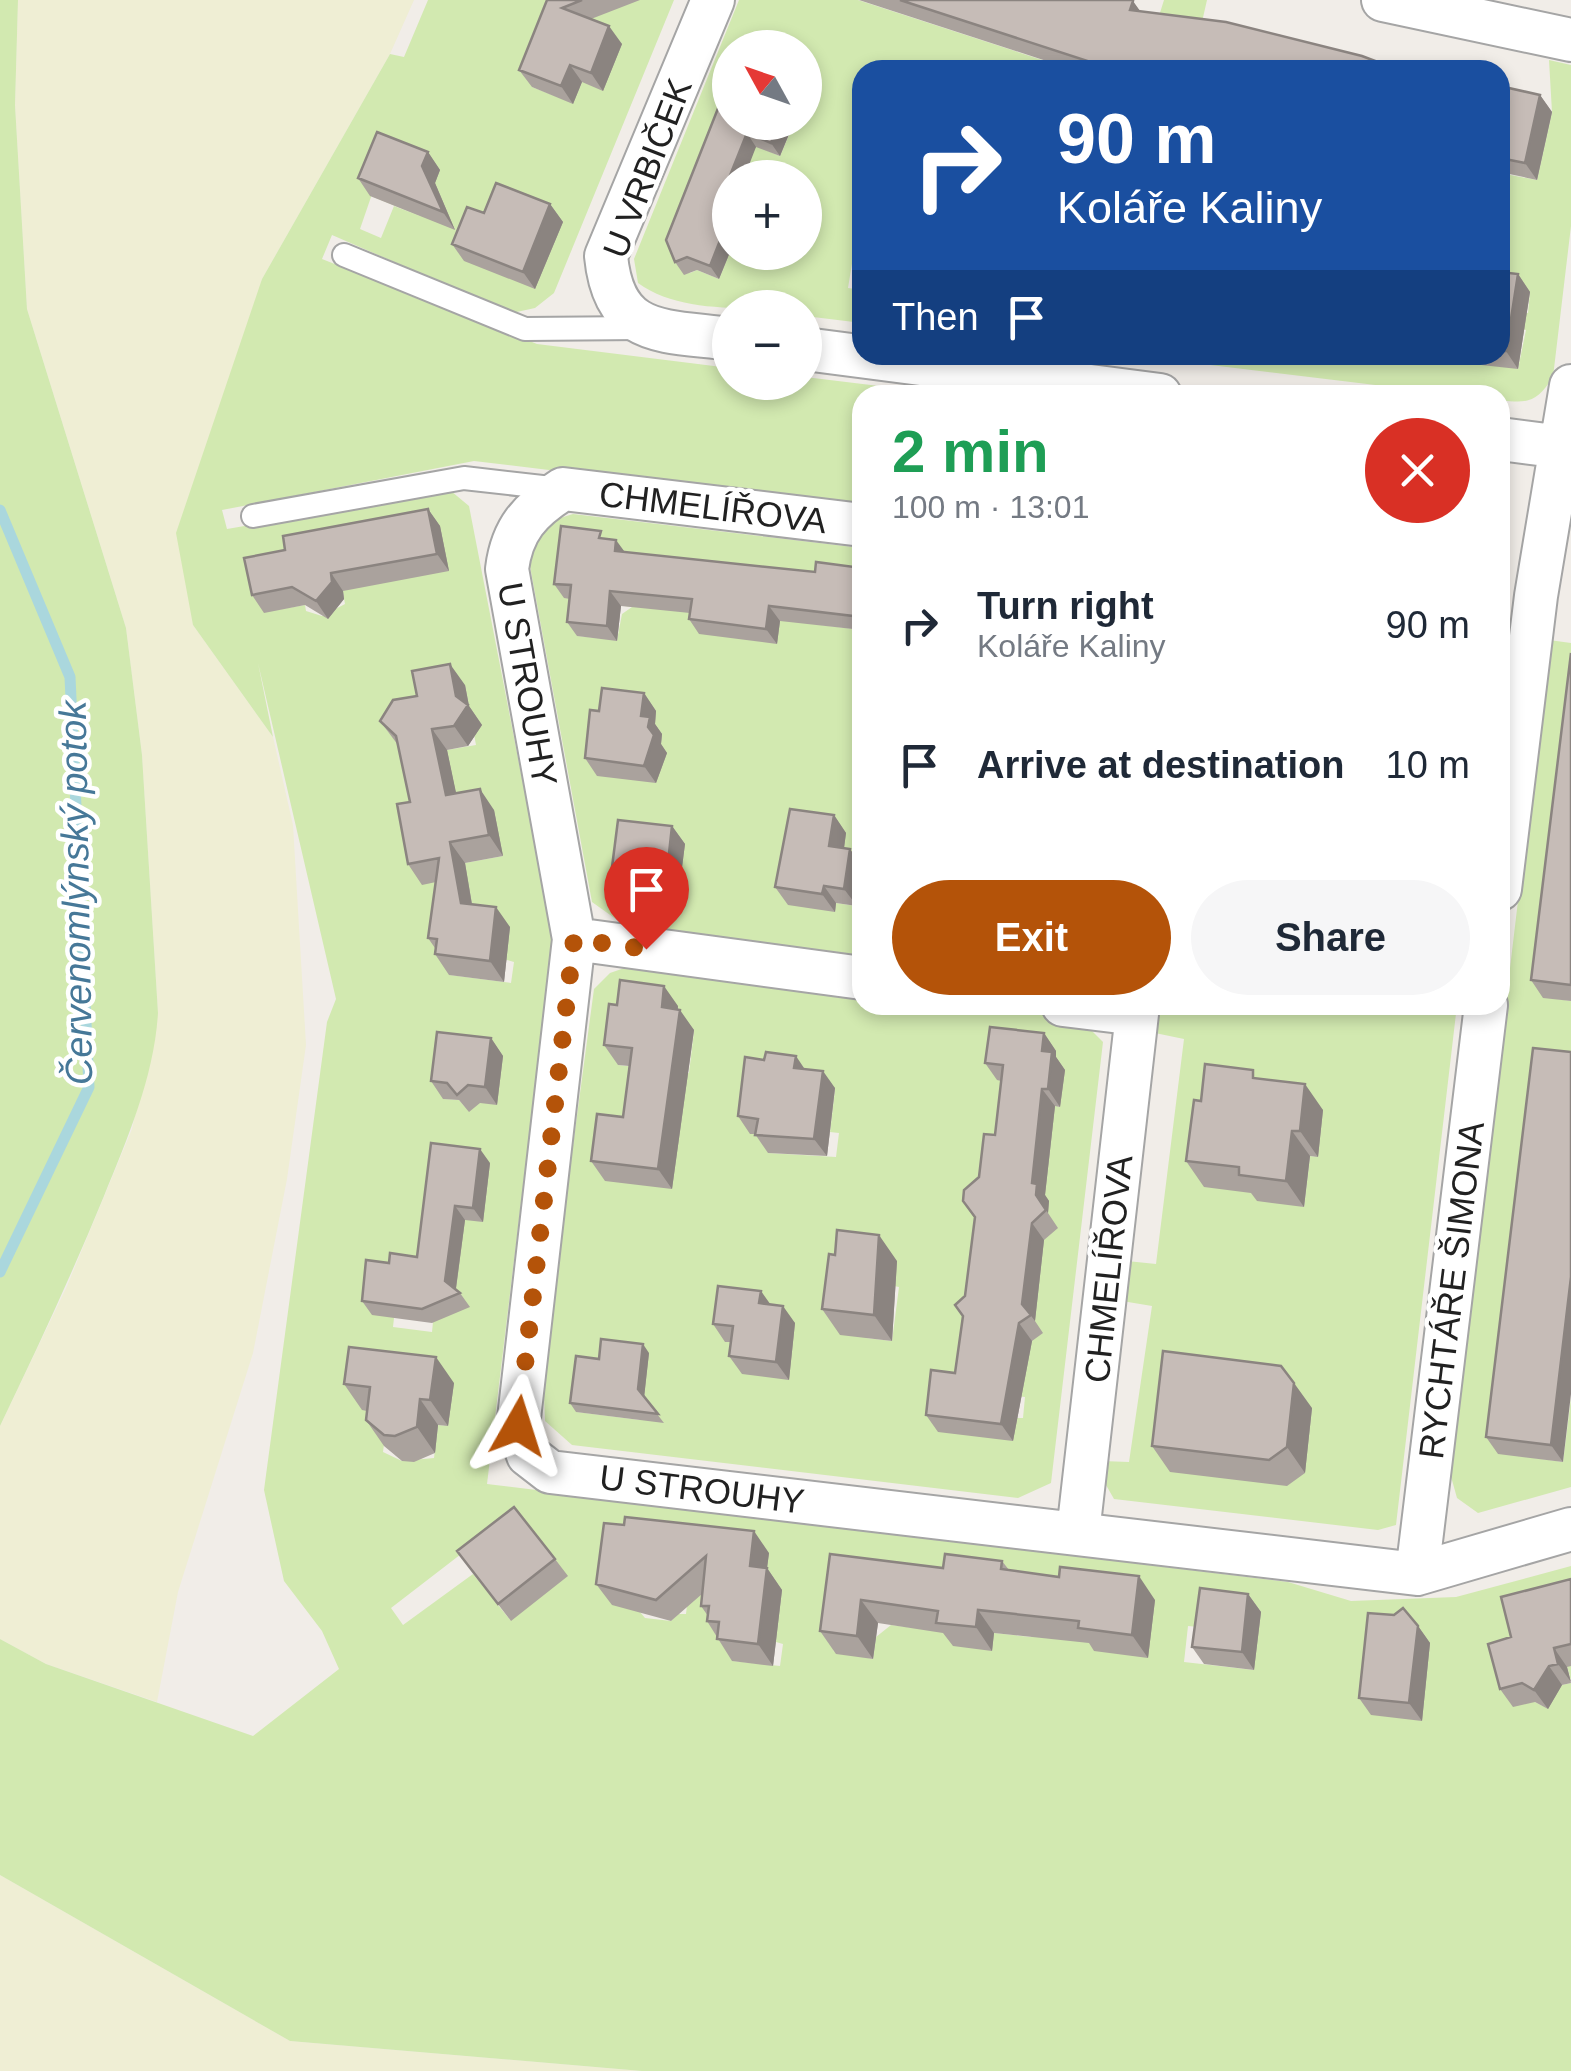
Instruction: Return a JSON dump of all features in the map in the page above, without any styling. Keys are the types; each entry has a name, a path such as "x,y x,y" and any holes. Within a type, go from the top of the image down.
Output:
{"street":[{"name":"U VRBIČEK","path":"644,328 621,309 609,284 606,256 713,0"},
{"path":"1383,0 1571,40"},
{"path":"644,328 712,337"},
{"path":"822,351 852,355"},
{"path":"928,365 1083,385"},
{"path":"1510,835 1554,598 1562,447 1571,386"},
{"path":"1510,440 1562,447"},
{"name":"CHMELÍŘOVA","path":"563,489 852,524"},
{"name":"U STROUHY","path":"563,489 522,522 510,545 507,569 574,939 518,1426 528,1455 550,1472 1417,1574 1571,1529"},
{"path":"574,939 852,977"},
{"name":"CHMELÍŘOVA","path":"1078,1532 1136,1015"},
{"name":"RYCHTÁŘE ŠIMONA","path":"1417,1574 1485,1015"}],"lane":[{"path":"344,255 525,329 644,328"},
{"path":"253,516 464,478 563,489"}],"green space":[{"path":"0,0 18,0 15,105 27,309 126,628 142,755 158,1013 151,1060 122,1152 67,1283 0,1426"},
{"path":"18,0 414,0 390,54 262,279 193,625 273,737 293,825 306,1045 287,1179 253,1353 178,1592 157,1702 46,1664 0,1639 0,1426 67,1286 132,1129 158,1013 142,755 126,628 27,309 15,105"},
{"path":"428,0 674,0 554,293 535,308 512,313 332,235 322,259 537,344 712,366 712,400 822,400 822,379 871,385 852,385 852,507 474,461 222,510 227,529 451,491 469,506 553,938 487,1484 1288,1582 1351,1601 1456,1597 1571,1566 1571,1681 1550,1606 1535,1702 1543,1706 1553,1687 1571,1683 1571,2071 642,2071 290,2041 0,1875 0,1639 46,1664 253,1736 339,1669 322,1631 284,1581 264,1490 327,1022 336,999 258,663 273,737 193,625 176,533 262,279 390,54 404,57","holes":["621,44 582,82 573,103 532,87 538,68","371,196 420,216 394,206 381,238 360,229","335,547 345,604 322,616 306,611 305,605 264,612","465,686 476,745 447,750","410,846 503,856 465,863 466,876","507,960 514,962 511,983 450,975","503,1056 465,1107 459,1100 444,1099","434,1312 432,1332 393,1327 394,1318","388,1413 448,1426 438,1425 434,1458 402,1461 383,1452","478,1541 511,1621 473,1574 403,1625 391,1608","694,1545 686,1614 678,1614 671,1621 645,1618 640,1612","919,1591 914,1628 891,1625 876,1637 873,1659 833,1651","1017,1592 1035,1595 1031,1637 994,1633","1188,1626 1209,1628 1254,1670 1184,1662","776,1642 783,1644 780,1666 733,1661"]},
{"path":"739,0 858,0 1042,60 852,60 852,264 848,288 852,289 852,322 822,318 822,290 712,290 712,306 656,293 638,283 634,259 712,67 712,140 742,140 780,156 787,140 822,140 822,30 727,30"},
{"path":"1164,0 1207,0 1193,60 1145,60"},
{"path":"1549,60 1571,65 1571,226 1553,377 1537,396 1510,401 1510,385 1376,385 1210,365 1505,365 1518,369 1526,330 1517,328 1519,313 1528,313 1530,292 1510,289 1510,175 1537,180 1552,112"},
{"path":"573,514 852,547 852,592 821,625 852,629 852,881 836,903 852,905 852,954 627,927 592,902 529,561 536,535 547,524","holes":["582,600 632,607 622,614 617,640 578,636"]},
{"path":"1549,640 1571,643 1571,769 1543,997 1571,1001 1571,1068 1498,1453 1563,1462 1571,1398 1571,1487 1478,1513 1457,1498 1450,1473 1504,1015 1510,1015 1510,968"},
{"path":"633,965 852,990 852,1015 1051,1015 1080,1019 1103,1042 1051,1483 1018,1498 572,1445 545,1421 543,1369 594,989 610,973","holes":["694,1031 689,1073 618,1065","1064,1070 1059,1107 1015,1083","835,1089 830,1132 839,1133 836,1157 768,1153 770,1136","894,1286 899,1287 892,1341 866,1338","605,1368 648,1415 640,1420 577,1412","944,1388 1025,1397 1023,1418"]},
{"path":"1157,1015 1456,1015 1396,1525 1378,1530 1114,1499 1102,1478 1102,1461 1129,1462 1152,1306 1122,1301 1127,1261 1156,1264 1184,1039 1155,1033","holes":["1213,1126 1317,1157 1310,1156 1304,1207 1257,1193","1182,1377 1299,1391 1171,1471"]},
{"path":"0,1875 290,2041 642,2071 0,2071"}],"building":[{"path":"547,0 582,0 562,8 609,26 591,73 570,65 561,86 519,70"},
{"path":"900,0 1131,0 1130,10 1226,22 1373,60 1084,60"},
{"path":"1510,88 1540,95 1525,163 1510,160"},
{"path":"712,124 712,140 744,140 736,160 712,160 710,266 687,257 675,262 666,240"},
{"path":"377,132 428,152 422,166 443,212 358,178"},
{"path":"496,183 550,204 523,272 452,244 467,207 484,213"},
{"path":"1510,273 1518,274 1510,325"},
{"path":"428,509 437,554 331,573 332,582 316,601 292,587 252,595 244,558 285,550 283,536"},
{"path":"561,526 601,531 599,538 616,540 615,551 815,572 816,562 852,567 852,616 769,606 766,629 689,619 692,599 610,591 607,626 567,622 571,585 554,584"},
{"path":"1571,653 1571,985 1531,980"},
{"path":"450,664 456,696 468,705 454,726 432,729 446,795 480,789 489,835 450,842 461,903 496,907 490,961 435,954 437,939 428,938 439,858 408,864 397,804 410,802 396,736 380,721 393,700 417,696 412,671"},
{"path":"602,688 644,693 641,716 650,717 648,727 654,735 644,766 585,758 590,710 599,711"},
{"path":"790,809 834,815 829,846 850,849 844,889 824,886 822,894 775,887"},
{"path":"618,820 672,826 666,881 611,875"},
{"path":"620,980 664,986 662,1007 680,1010 658,1169 591,1161 597,1114 623,1117 632,1048 604,1045 609,1004 617,1005"},
{"path":"990,1027 1044,1033 1042,1051 1052,1052 1048,1089 1042,1089 1032,1183 1037,1184 1036,1195 1046,1210 1032,1223 1022,1304 1031,1315 1019,1323 1001,1424 926,1415 931,1370 955,1373 963,1316 955,1305 965,1296 975,1217 963,1201 964,1190 979,1177 984,1134 995,1135 1003,1065 985,1063"},
{"path":"437,1032 491,1038 485,1087 468,1085 457,1095 447,1083 431,1081"},
{"path":"1533,1048 1571,1052 1571,1277 1551,1445 1486,1437"},
{"path":"766,1052 796,1056 794,1068 823,1071 814,1139 755,1135 758,1119 738,1116 745,1057 764,1060"},
{"path":"1205,1064 1253,1070 1253,1078 1305,1084 1300,1131 1292,1131 1286,1181 1239,1175 1239,1167 1186,1161 1194,1100 1201,1101"},
{"path":"431,1143 480,1149 473,1208 455,1206 445,1281 460,1293 422,1309 362,1301 366,1260 389,1263 390,1253 417,1257"},
{"path":"837,1230 879,1235 874,1315 822,1309 829,1254 835,1255"},
{"path":"718,1286 761,1291 759,1303 783,1306 776,1362 729,1356 733,1326 713,1324"},
{"path":"601,1339 643,1344 638,1389 658,1414 570,1403 576,1356 599,1359"},
{"path":"349,1347 436,1357 430,1400 420,1399 417,1427 395,1436 384,1435 366,1420 370,1387 344,1384"},
{"path":"1163,1351 1281,1366 1294,1383 1287,1447 1269,1460 1152,1446"},
{"path":"514,1507 555,1559 498,1604 457,1551"},
{"path":"625,1517 754,1531 750,1566 767,1568 758,1644 717,1639 719,1622 707,1621 709,1606 701,1606 706,1556 656,1600 596,1584 604,1523 624,1525"},
{"path":"830,1554 943,1568 945,1554 1002,1561 1001,1569 1059,1577 1060,1567 1139,1576 1132,1635 1078,1628 1079,1621 978,1610 976,1627 936,1623 938,1611 861,1600 857,1636 820,1631"},
{"path":"1571,1579 1571,1644 1554,1648 1558,1664 1549,1666 1534,1690 1522,1683 1500,1689 1488,1644 1511,1637 1501,1597"},
{"path":"1200,1588 1248,1594 1242,1652 1192,1647"},
{"path":"1403,1608 1418,1626 1409,1703 1359,1698 1368,1613 1394,1615"}],"waterway":[{"name":"Červenomlýnský potok","path":"0,510 70,677 89,1087 0,1272"}],"route":[{"path":"518,1426 574,939 646,949"}]}
